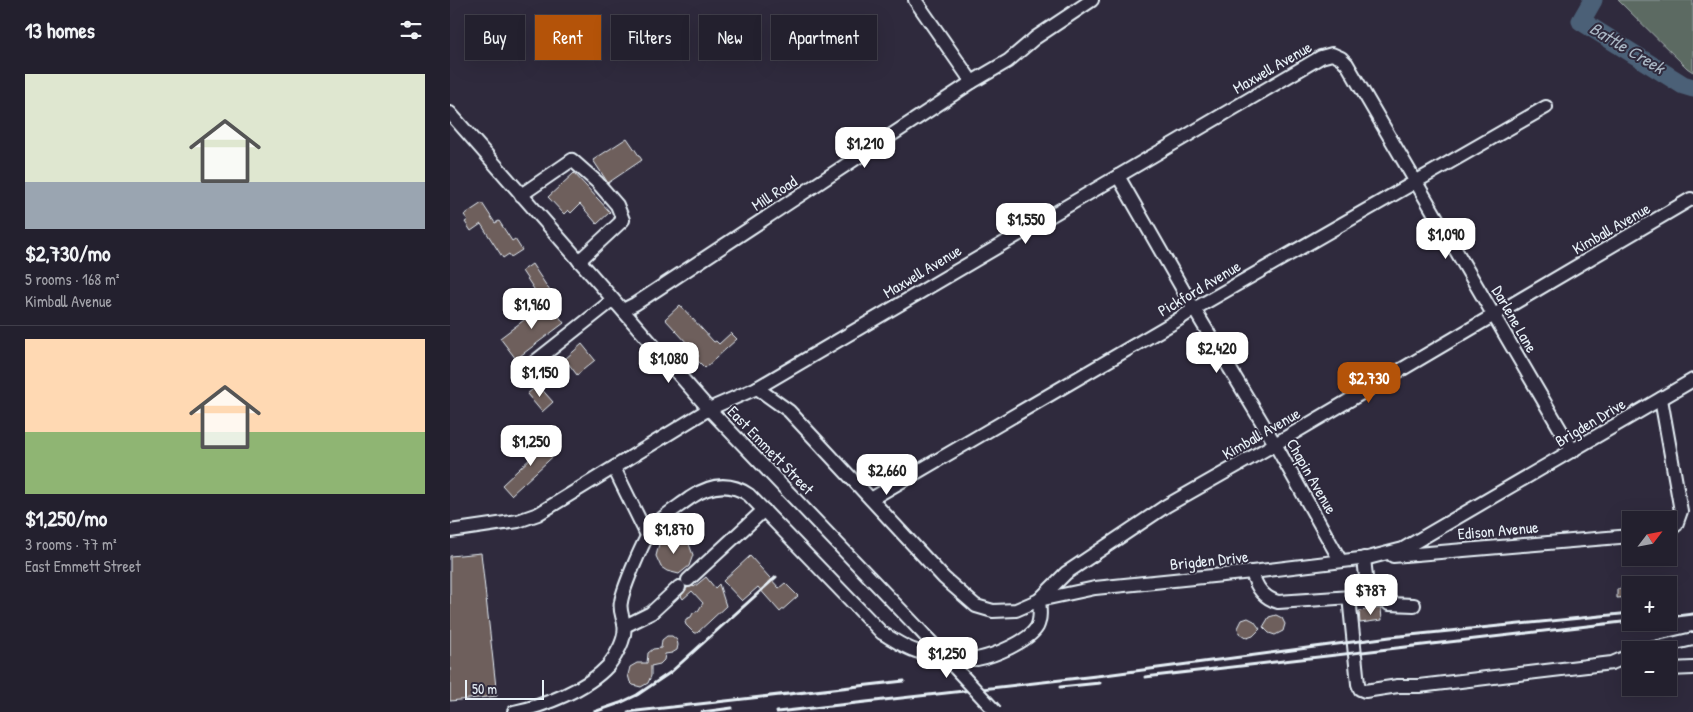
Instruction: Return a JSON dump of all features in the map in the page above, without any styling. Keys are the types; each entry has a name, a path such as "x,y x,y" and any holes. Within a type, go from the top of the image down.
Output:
{"street":[{"path":"915,0 972,82"},
{"name":"Mill Road","path":"623,310 643,299 972,82 1008,61 1035,38 1092,0"},
{"name":"Maxwell Avenue","path":"450,531 529,518 710,409 756,388 1321,57 1332,54"},
{"name":"Darlene Lane","path":"1332,54 1341,58 1347,64 1573,451"},
{"name":"Pickford Avenue","path":"871,499 1194,309 1546,107"},
{"name":"East Emmett Street","path":"450,113 710,409 996,712"},
{"path":"521,195 572,160 597,182 617,205 623,220 579,261"},
{"name":"Chapin Avenue","path":"1118,176 1194,309 1275,444 1340,560"},
{"name":"Kimball Avenue","path":"1039,600 1066,573 1166,506 1275,444 1691,199"},
{"path":"532,364 613,300"},
{"name":"Brigden Drive","path":"756,388 789,411 944,578 976,606 993,611 1016,610 1039,600 1095,588 1366,558 1403,549 1693,380"},
{"path":"1661,399 1681,511 1678,519"},
{"path":"614,468 648,537"},
{"path":"514,712 549,703 574,690 608,666 619,648 625,632 620,604 623,593 653,527 697,493 720,485 732,486 749,495 882,633 918,652 977,659 1009,648 1037,626 1039,620 1039,600"},
{"path":"625,626 651,613 764,510"},
{"name":"Edison Avenue","path":"1366,558 1622,537"},
{"path":"1366,558 1368,596"},
{"path":"1252,572 1256,586 1262,594 1269,600 1278,602 1381,595 1389,604 1414,605"},
{"path":"1349,597 1358,684 1360,689 1365,692 1398,686 1419,686 1612,663 1622,664"},
{"path":"1677,643 1693,639"},
{"path":"1612,663 1622,658"},
{"path":"1677,669 1693,668"}],"green space":[{"path":"1618,0 1693,0 1693,72 1687,68"}],"building":[{"path":"627,138 642,160 608,183 593,160"},
{"path":"574,173 610,212 597,224 580,204 571,213 568,210 564,214 548,197"},
{"path":"482,203 495,223 499,221 512,241 515,239 522,250 511,257 509,254 503,258 481,224 471,231 465,222 468,220 464,215"},
{"path":"532,264 550,291 540,298 522,271"},
{"path":"548,302 564,323 516,359 500,338"},
{"path":"680,305 714,342 716,341 719,344 731,333 737,339 705,368 696,359 699,356 665,319"},
{"path":"582,344 595,360 577,375 565,359"},
{"path":"538,385 553,402 542,412 527,394"},
{"path":"550,440 560,450 511,495 502,485"},
{"path":"674,536 685,540 689,544 693,555 689,566 679,574 667,571 661,567 656,556 659,544 663,540"},
{"path":"481,553 497,696 450,701 450,556"},
{"path":"750,556 779,588 785,583 798,596 780,612 758,587 742,601 723,581"},
{"path":"706,577 715,588 719,584 726,606 697,633 694,633 685,622 693,613 698,611 703,603 692,591 683,599 681,596 687,588 694,587"},
{"path":"1617,589 1622,589 1622,598 1617,598"},
{"path":"1381,608 1382,620 1360,623 1359,611"},
{"path":"1276,615 1282,618 1285,624 1283,631 1275,635 1269,633 1263,627 1269,617"},
{"path":"1248,618 1254,621 1260,629 1253,636 1247,638 1239,633 1238,628 1242,620"},
{"path":"667,636 672,636 677,640 677,650 665,654 664,660 660,664 651,666 651,676 648,683 641,687 633,685 628,675 630,667 637,663 647,663 648,653 653,649 661,648 662,640"}],"waterway":[{"name":"Battle Creek","path":"1593,0 1581,21 1683,85 1693,88"}],"railway":[{"path":"594,712 637,695 671,672 776,577"},
{"path":"777,712 1105,675 1390,637 1622,614"},
{"path":"1677,616 1693,614"},
{"path":"1145,677 1622,622"},
{"path":"628,712 904,681"},
{"path":"1060,687 1100,683"},
{"path":"702,712 732,708"}]}
